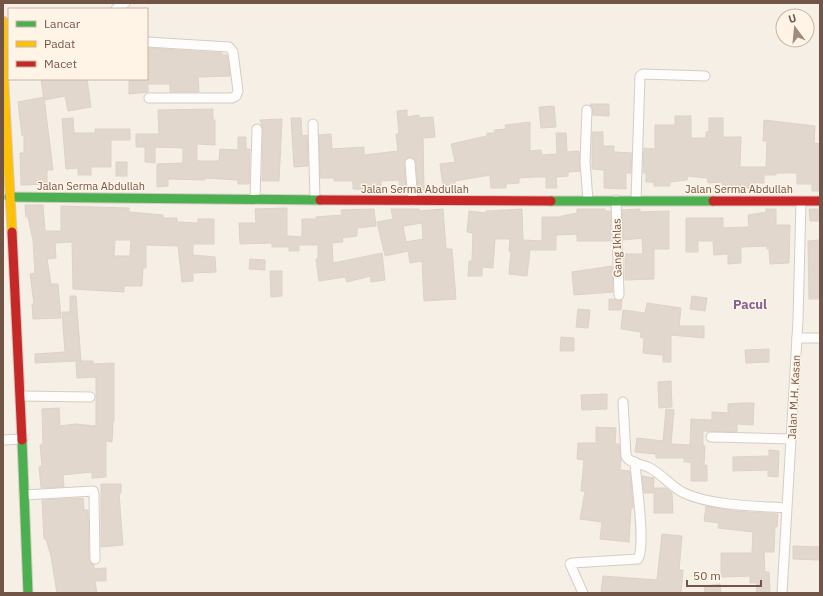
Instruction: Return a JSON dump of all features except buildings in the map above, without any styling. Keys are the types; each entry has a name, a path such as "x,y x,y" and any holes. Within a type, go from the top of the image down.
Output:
{"main road":[{"path":"3,21 4,86 20,396 28,593"},
{"name":"Jalan Serma Abdullah","path":"10,197 413,201 820,201"}],"street":[{"path":"148,42 229,48 233,52 238,90 236,96 232,98 149,98"},
{"path":"636,200 640,76 643,74 705,76"},
{"path":"4,86 13,80"},
{"path":"587,110 585,162 588,200"},
{"path":"313,124 314,200"},
{"path":"255,199 257,129"},
{"path":"410,163 413,201"},
{"name":"Gang Ikhlas","path":"616,200 619,295"},
{"name":"Jalan M.H. Kasan","path":"782,593 797,338 801,201"},
{"path":"797,338 820,338"},
{"path":"20,396 90,397"},
{"path":"623,402 626,456 628,460 648,467 660,474 672,486 697,498 736,505 786,508"},
{"path":"711,437 791,440"},
{"path":"3,440 22,439"},
{"path":"583,593 570,564 638,559 640,555 641,541 635,462"},
{"path":"24,495 94,492 95,559"}],"traffic: fast":[{"path":"9,197 320,200"},
{"path":"551,201 713,201"},
{"path":"22,440 28,593"}],"traffic: slow":[{"path":"3,21 4,86 12,232"}],"traffic: jam":[{"path":"320,200 551,201"},
{"path":"713,201 820,201"},
{"path":"12,232 22,440"}],"district":[{"name":"Pacul","path":"750,304"}]}
